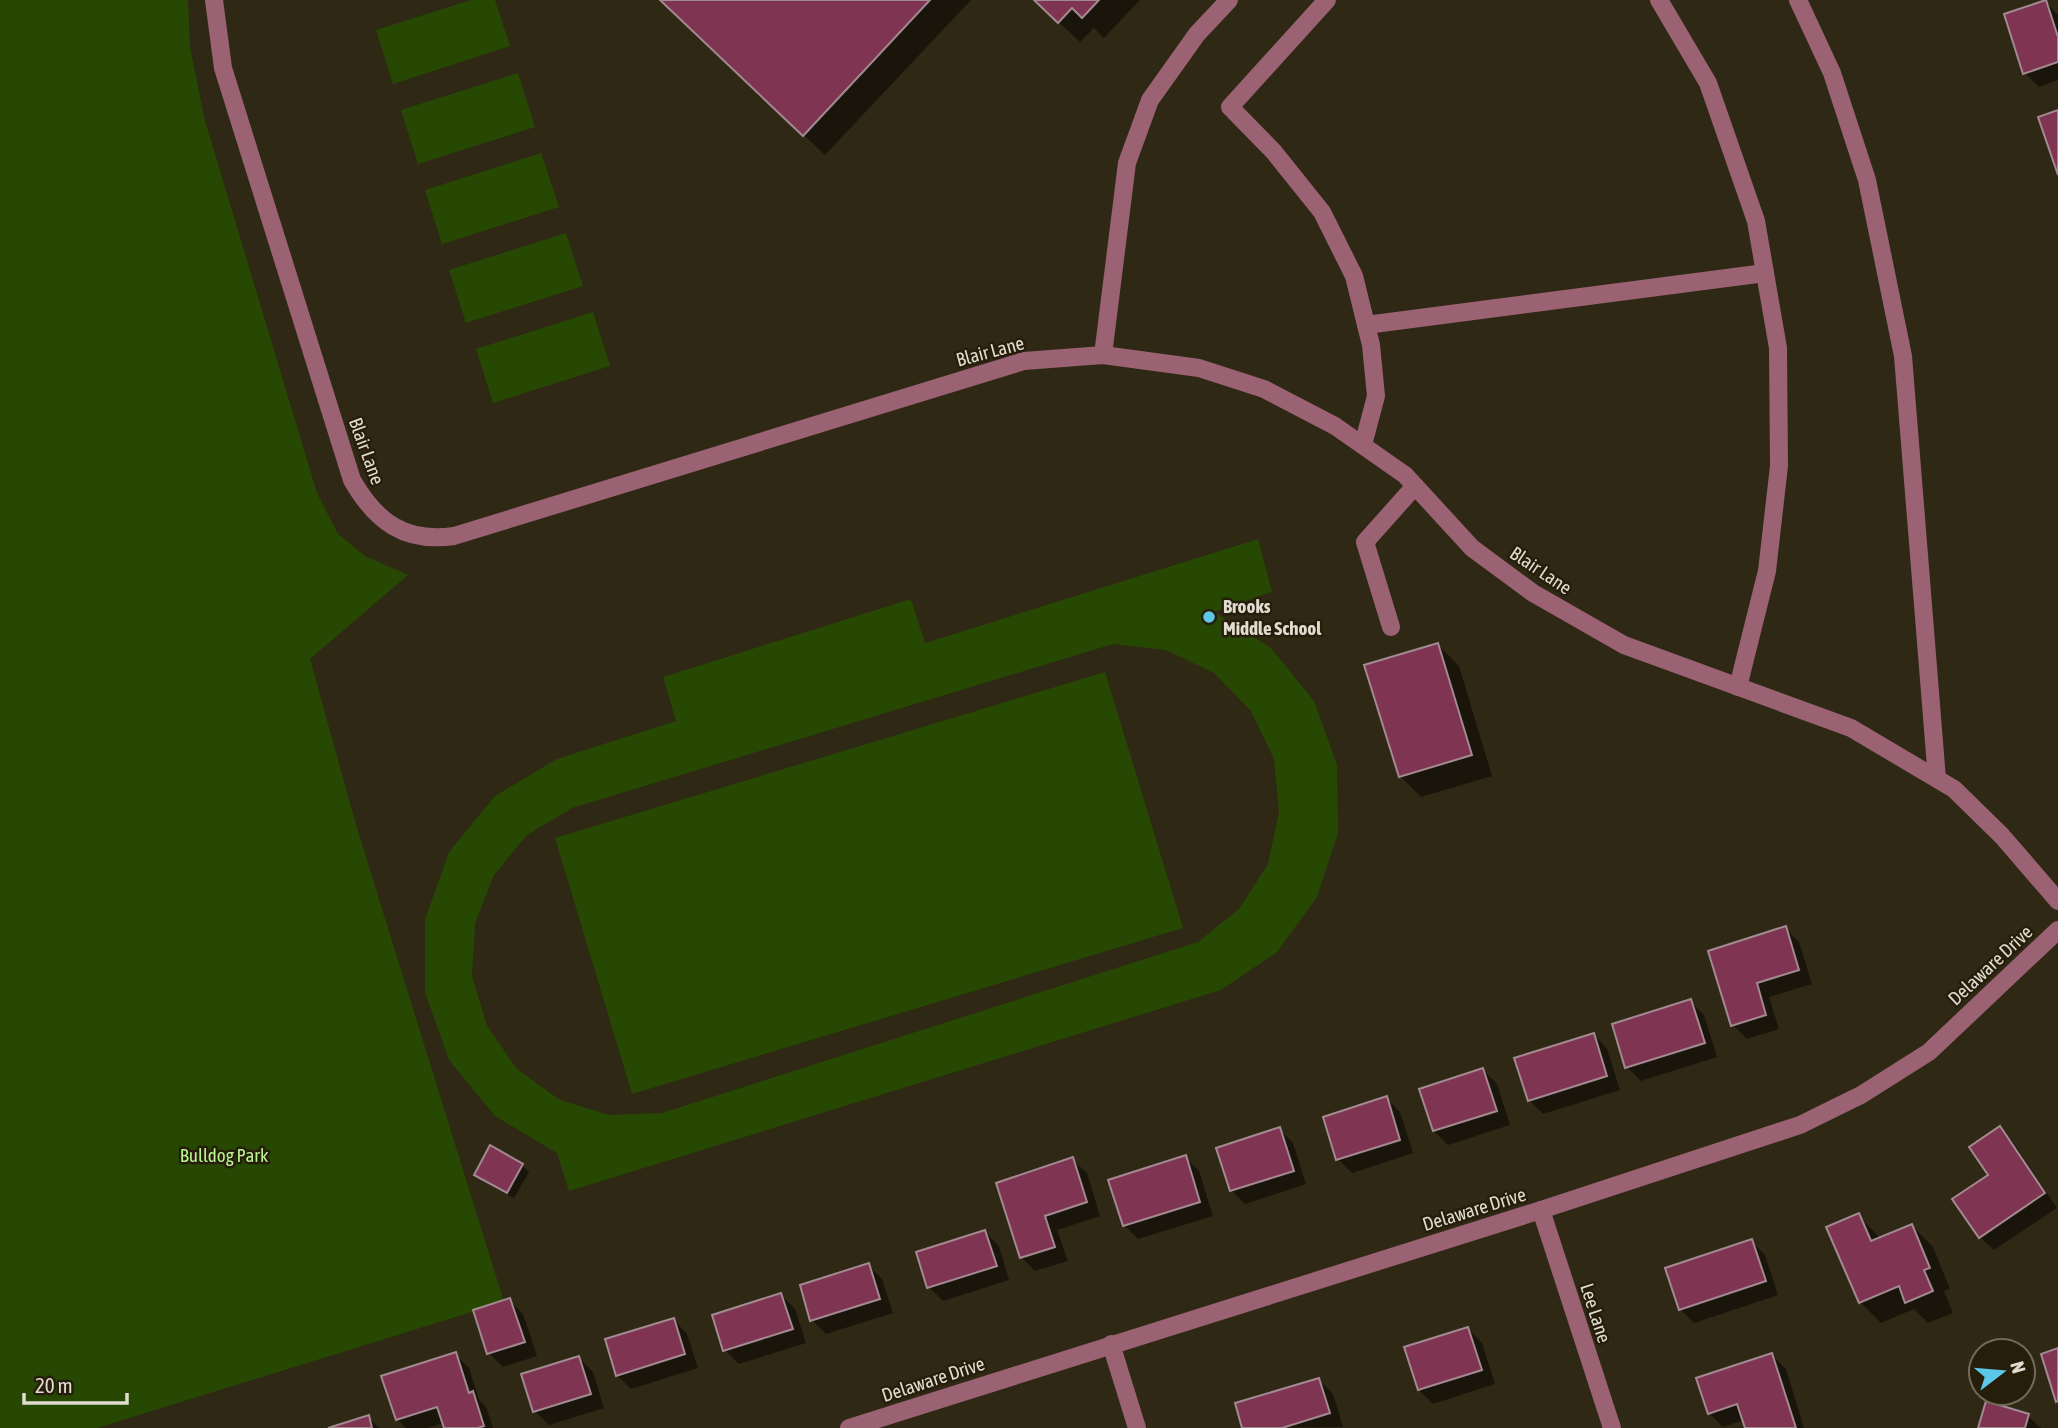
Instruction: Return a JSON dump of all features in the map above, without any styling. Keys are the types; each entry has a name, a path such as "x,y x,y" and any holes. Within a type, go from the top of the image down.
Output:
{"street":[{"name":"Blair Lane","path":"214,0 223,68 352,480 363,499 383,520 399,530 420,537 454,536 1024,360 1103,355 1199,368 1264,389 1335,425 1405,475 1472,548 1533,593 1624,645 1851,728 1954,789 2002,836 2058,901"},
{"path":"1103,355 1127,163 1150,100 1197,34 1229,0"},
{"path":"1327,0 1230,107 1274,152 1322,212 1354,276 1371,345 1376,396 1363,445"},
{"path":"1659,0 1708,83 1756,221 1778,348 1779,466 1767,571 1738,687"},
{"path":"1797,0 1832,73 1867,180 1903,356 1937,779"},
{"path":"1366,325 1765,274"},
{"path":"1391,627 1365,542 1415,486"},
{"name":"Delaware Drive","path":"849,1428 1541,1210 1800,1125 1861,1095 1928,1052 2058,930"},
{"name":"Lee Lane","path":"1541,1210 1612,1428"},
{"path":"1111,1344 1137,1428"}],"green space":[{"name":"Bulldog Park","path":"0,0 188,0 190,47 205,121 317,493 338,534 365,556 408,575 310,659 356,825 504,1302 97,1428 0,1428"},
{"path":"471,0 495,0 510,46 393,84 376,30"},
{"path":"518,73 535,127 418,164 401,110"},
{"path":"541,153 559,207 442,244 425,190"},
{"path":"566,233 583,286 466,323 449,270"},
{"path":"593,312 610,366 493,403 476,349"},
{"path":"1258,539 1272,592 1214,612 1271,648 1314,701 1337,765 1338,833 1317,897 1277,952 1221,990 569,1191 557,1153 495,1116 449,1060 425,992 425,920 449,852 495,796 557,759 676,721 663,677 911,599 925,643","holes":["1113,644 1166,650 1214,673 1251,711 1274,759 1279,812 1268,864 1239,909 1198,942 662,1113 609,1115 560,1100 517,1069 487,1026 472,976 475,924 494,875 527,835 572,808"]},
{"path":"1105,672 1183,928 632,1094 555,838"}],"building":[{"path":"660,0 930,0 803,136"},
{"path":"1034,0 1099,0 1082,18 1072,8 1058,23"},
{"path":"2046,0 2058,37 2058,62 2023,74 2004,14"},
{"path":"2058,110 2058,175 2038,117"},
{"path":"1438,643 1472,755 1399,777 1364,665"},
{"path":"1786,926 1799,970 1757,983 1766,1015 1731,1026 1708,951"},
{"path":"1691,999 1705,1043 1625,1068 1612,1024"},
{"path":"1594,1033 1607,1076 1528,1101 1514,1058"},
{"path":"1483,1068 1497,1111 1433,1131 1419,1089"},
{"path":"1387,1096 1400,1140 1336,1160 1323,1117"},
{"path":"2000,1126 2045,1193 1979,1238 1952,1199 1988,1175 1969,1147"},
{"path":"1280,1127 1294,1171 1230,1191 1216,1148"},
{"path":"490,1145 523,1164 507,1193 474,1175"},
{"path":"1186,1155 1200,1202 1123,1226 1108,1180"},
{"path":"1073,1157 1087,1202 1045,1216 1055,1247 1020,1258 996,1183"},
{"path":"1859,1213 1871,1241 1912,1224 1930,1268 1924,1270 1933,1291 1905,1303 1899,1286 1859,1303 1826,1227"},
{"path":"985,1230 997,1266 927,1288 916,1252"},
{"path":"1752,1239 1766,1281 1679,1310 1665,1268"},
{"path":"869,1263 880,1299 810,1321 800,1285"},
{"path":"781,1293 793,1329 723,1351 712,1315"},
{"path":"510,1298 525,1342 487,1354 473,1310"},
{"path":"674,1318 685,1354 616,1376 605,1339"},
{"path":"1468,1327 1482,1370 1418,1390 1404,1347"},
{"path":"2058,1348 2058,1401 2056,1402 2041,1354"},
{"path":"456,1352 469,1393 473,1391 484,1426 444,1428 437,1407 396,1420 381,1376"},
{"path":"1772,1353 1796,1428 1745,1428 1737,1404 1708,1414 1696,1378"},
{"path":"579,1356 591,1394 533,1412 521,1374"},
{"path":"1319,1378 1330,1413 1282,1428 1242,1428 1235,1403"},
{"path":"1984,1407 2006,1407 2029,1414 2025,1428 1978,1428"},
{"path":"369,1415 372,1428 328,1428"}],"place":[{"name":"Brooks Middle School","path":"1209,617"}]}
